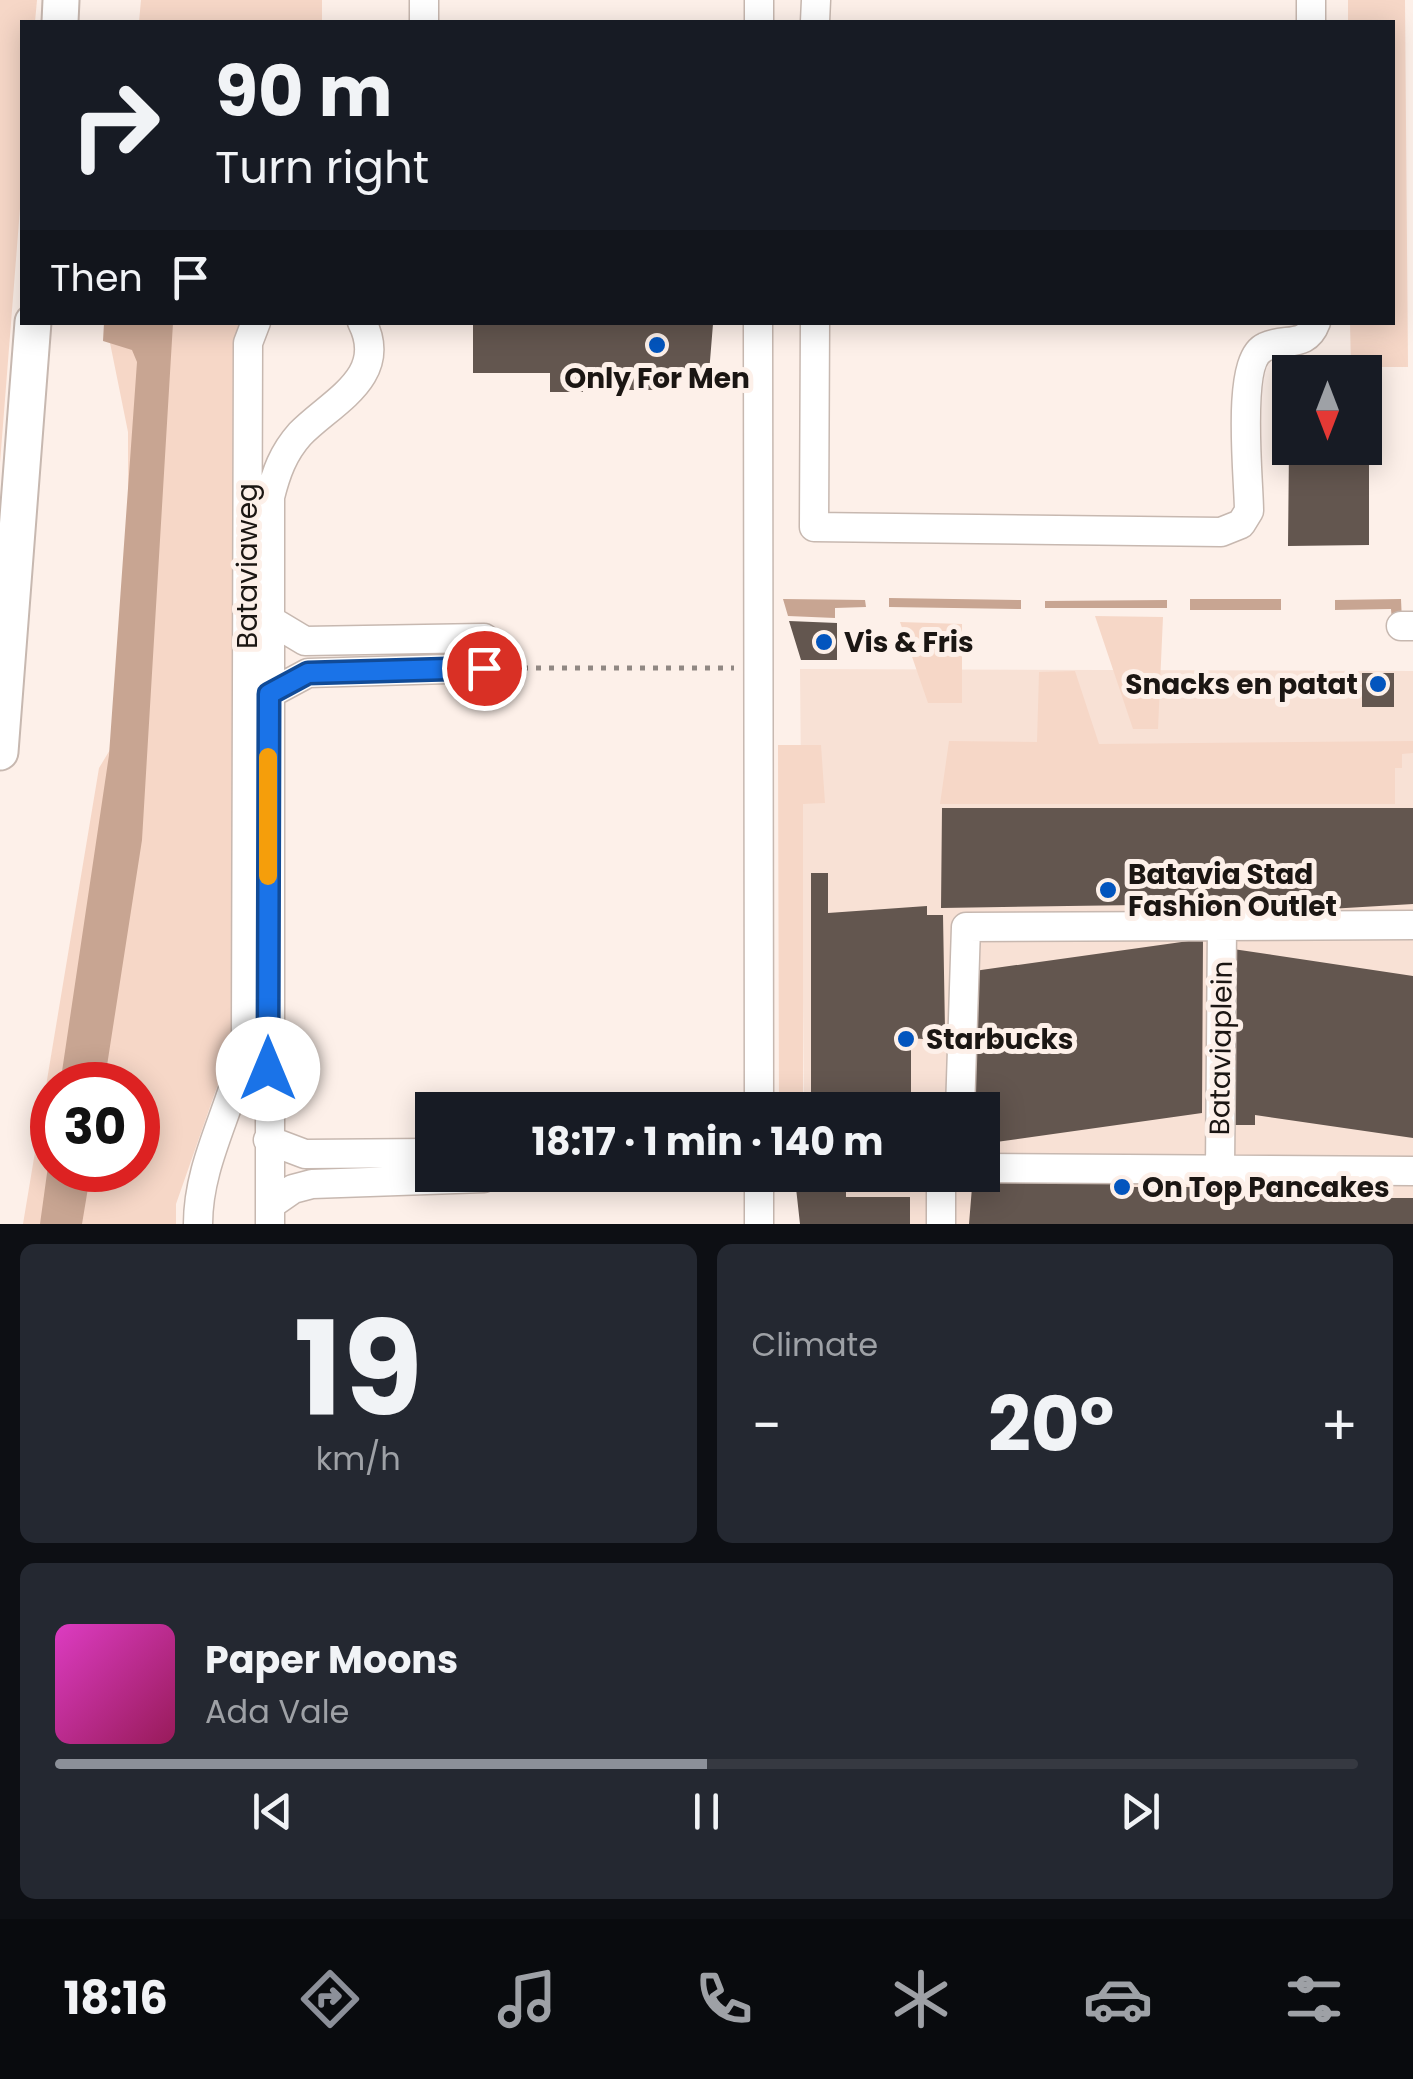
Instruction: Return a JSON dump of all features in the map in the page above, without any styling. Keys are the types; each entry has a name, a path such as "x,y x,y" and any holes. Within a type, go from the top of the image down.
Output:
{"main road":[{"path":"0,752 32,325"}],"street":[{"name":"Bataviaweg","path":"198,1224 201,1178 236,1088 246,1035 248,343 255,325"},
{"name":"Bataviaweg","path":"270,1215 270,497 279,463 298,436 361,380 369,359 363,325"},
{"path":"758,325 758,1092"},
{"path":"815,325 814,527 1221,532 1241,524 1250,511 1246,374 1255,352 1268,345 1299,342 1311,335 1315,325"},
{"path":"270,620 305,640 484,638"},
{"path":"269,694 308,673 484,668"},
{"name":"Bataviaplein","path":"961,1092 966,927 1413,924"},
{"name":"Bataviaplein","path":"1220,1170 1222,925"},
{"path":"268,1140 305,1154 415,1153"},
{"name":"Bataviaplein","path":"1000,1168 1413,1171"},
{"path":"270,1215 293,1189 312,1184 415,1180"},
{"path":"759,1192 759,1224"},
{"path":"941,1192 941,1224"}],"path":[{"path":"484,668 757,668"}],"shaded area":[{"path":"0,0 37,0 35,20 20,20 20,208 0,463"},
{"path":"141,0 322,0 322,20 139,20"},
{"path":"1348,0 1405,0 1408,367 1382,367 1382,355 1351,355 1350,325 1395,325 1395,20 1348,20"},
{"path":"104,325 173,325 142,840 108,1062 63,1062 109,755 137,362 132,350 103,341"},
{"path":"106,325 246,325 232,1044 176,1204 176,1224 23,1224 30,1182 30,1192 160,1192 160,1062 50,1062 99,768 128,720 128,432"},
{"path":"889,598 1021,600 1021,609 889,607"},
{"path":"783,599 865,600 866,607 835,608 835,618 788,616"},
{"path":"1190,599 1281,599 1281,610 1190,610"},
{"path":"1401,599 1402,622 1392,622 1391,609 1335,610 1335,600"},
{"path":"1167,600 1167,608 1045,608 1045,601"},
{"path":"1095,616 1163,617 1158,729 1133,729"},
{"path":"900,622 962,624 962,703 928,703"},
{"name":"Batavia Stad Fashion Outlet","path":"800,669 1413,671 1413,1224 805,1224 805,1192 1000,1192 1000,1092 804,1092"},
{"path":"1075,671 1099,744 1413,741 1413,753 1402,754 1402,768 1395,768 1395,804 940,804 949,741 1037,742 1039,672"},
{"path":"778,745 821,745 825,803 803,804 803,1092 779,1092"},
{"path":"44,1192 87,1192 82,1224 40,1224"}],"building":[{"path":"473,325 713,325 709,373 667,374 667,380 677,380 677,390 625,390 628,374 583,374 583,392 550,392 550,373 473,373"},
{"path":"1289,465 1369,465 1369,545 1288,546"},
{"path":"789,621 837,623 837,660 801,660"},
{"name":"Snacks en patat","path":"1362,673 1394,673 1394,707 1362,707"},
{"path":"942,808 1413,808 1413,904 1312,910 1207,908 1207,904 941,908"},
{"path":"811,873 828,873 828,913 927,906 927,915 943,915 944,1038 911,1038 911,1092 811,1092"},
{"path":"1203,939 1202,1113 1000,1141 1000,1092 972,1092 974,971"},
{"path":"1233,949 1413,976 1413,1138 1255,1115 1255,1125 1232,1125"},
{"path":"1000,1175 1131,1176 1131,1187 1358,1187 1358,1198 1413,1198 1413,1224 969,1224 972,1192 1000,1192"},
{"path":"796,1192 910,1197 910,1224 800,1224"}],"slow traffic":[{"path":"268,757 268,876"}],"place":[{"name":"Only For Men","path":"657,345"},
{"name":"Vis & Fris","path":"824,642"},
{"name":"Snacks en patat","path":"1378,684"},
{"name":"Batavia Stad Fashion Outlet","path":"1108,890"},
{"name":"Starbucks","path":"906,1039"},
{"name":"On Top Pancakes","path":"1122,1187"}],"route":[{"path":"268,1069 269,694 308,673 484,668"}]}
